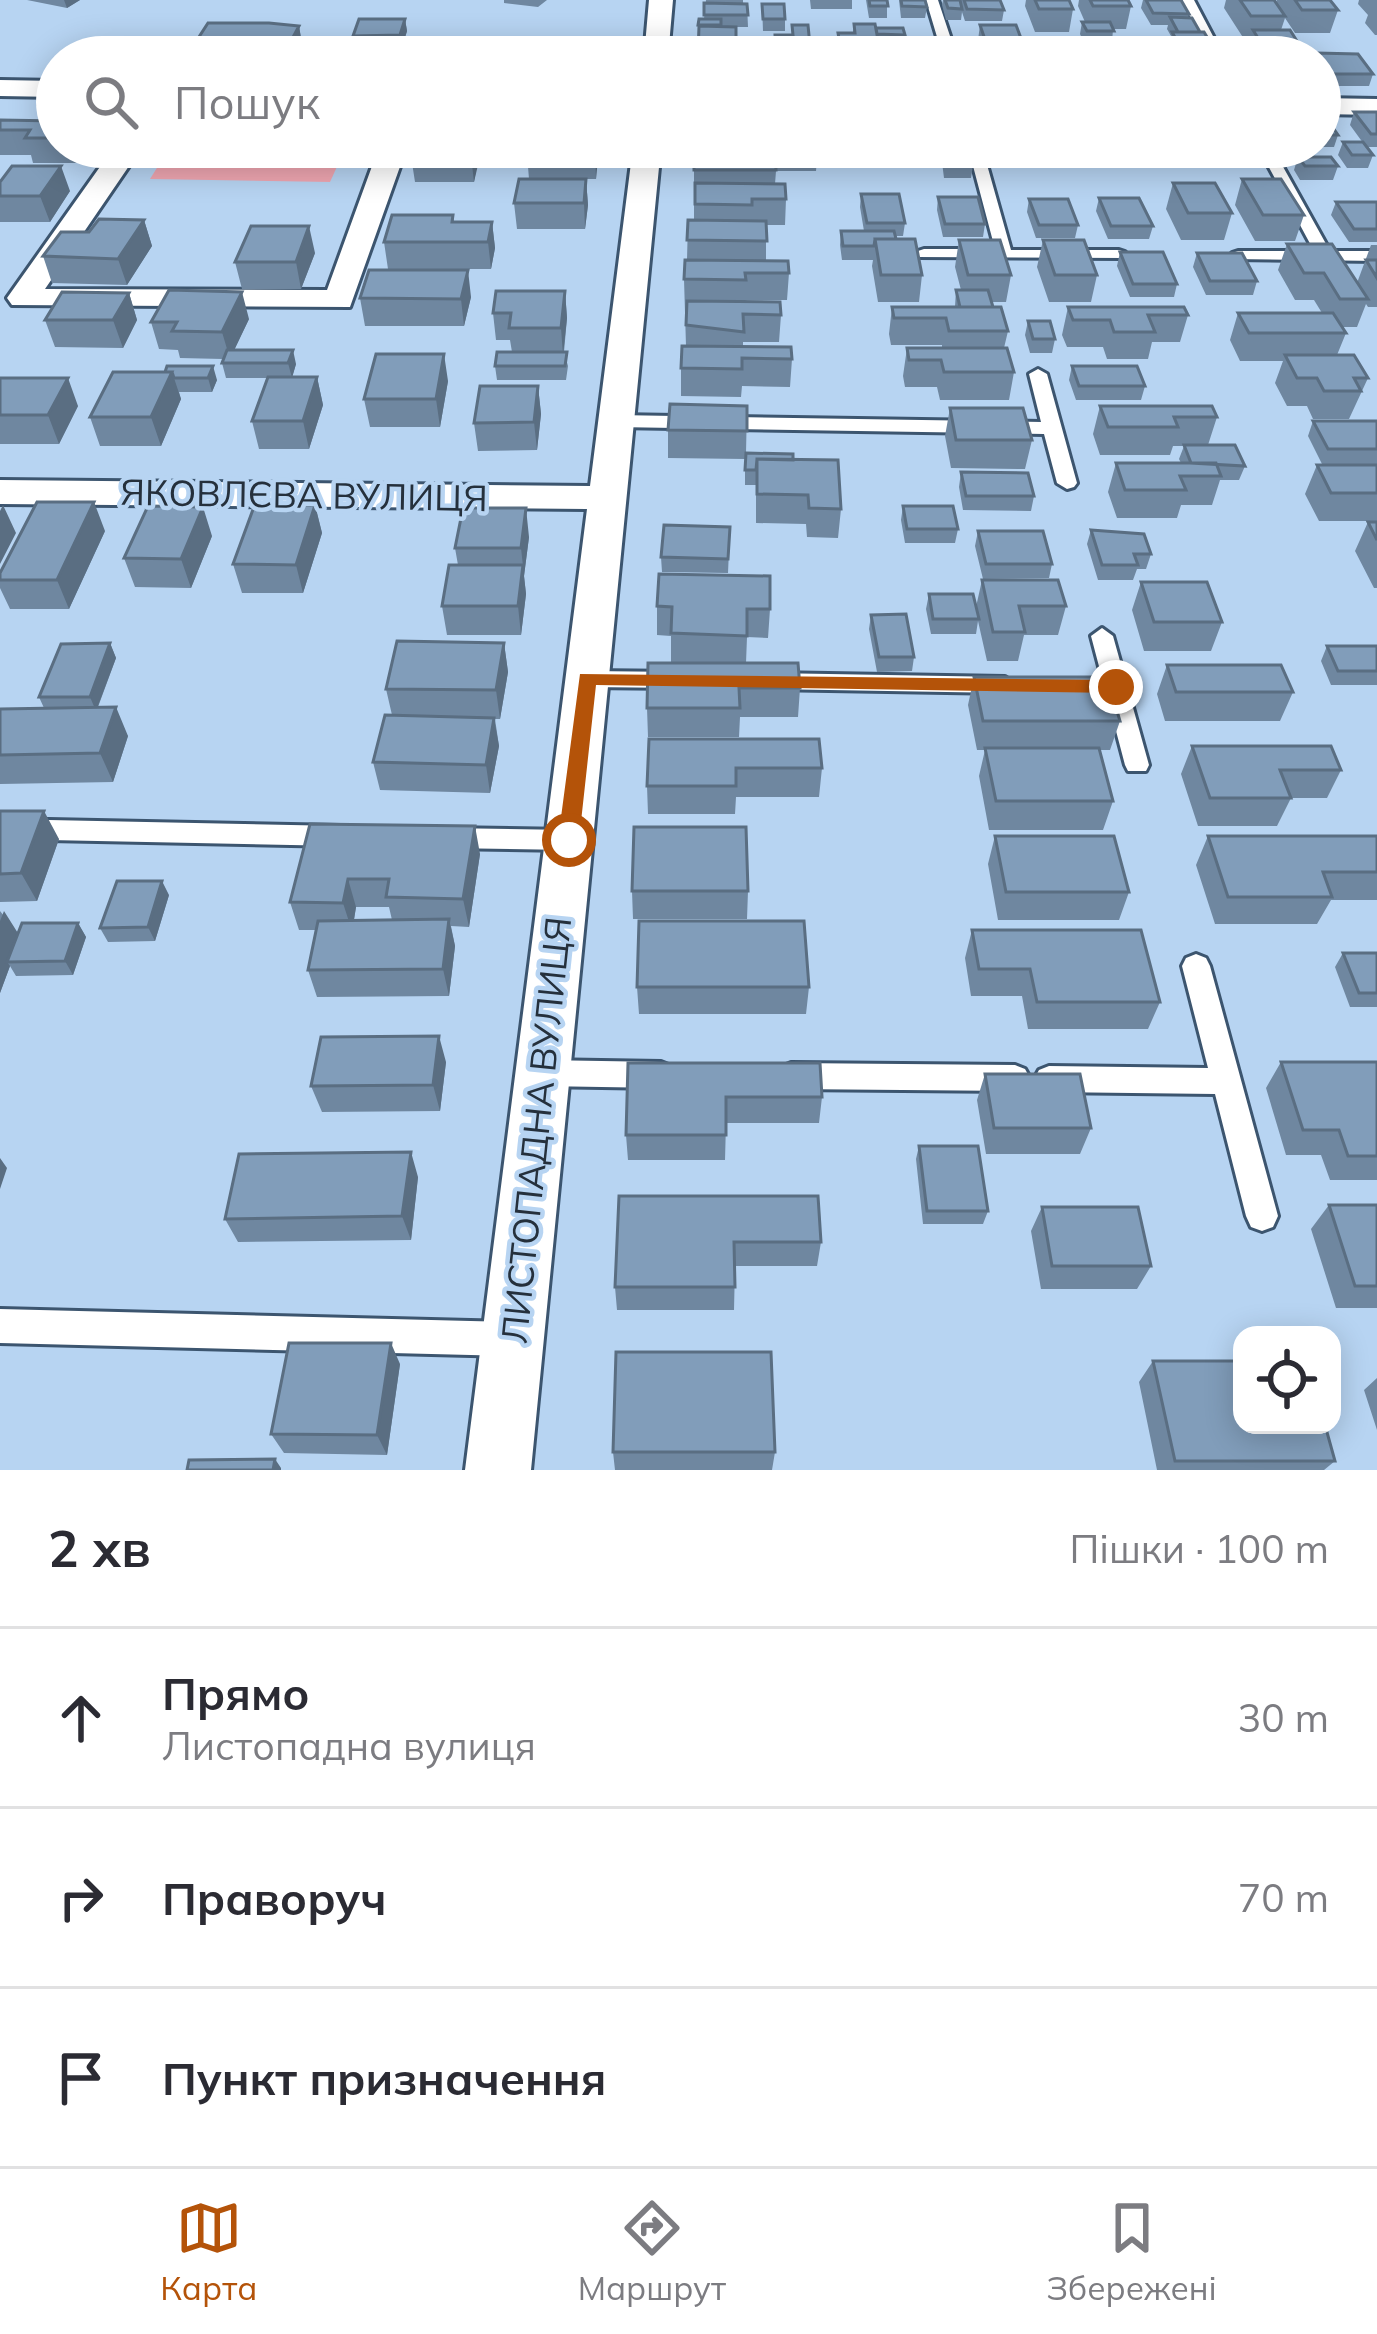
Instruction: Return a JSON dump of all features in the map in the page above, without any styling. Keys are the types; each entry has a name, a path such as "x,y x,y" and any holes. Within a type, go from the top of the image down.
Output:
{"street":[{"path":"658,36 662,0"},
{"path":"0,88 36,89"},
{"path":"1341,106 1377,107"},
{"path":"113,168 23,298 339,300 386,168"},
{"name":"ЛИСТОПАДНА ВУЛИЦЯ","path":"498,1470 645,168"},
{"name":"ЯКОВЛЄВА ВУЛИЦЯ","path":"0,492 608,498"}],"lane":[{"path":"932,0 943,36"},
{"path":"1187,0 1206,36"},
{"path":"981,168 1004,254"},
{"path":"1277,168 1325,256"},
{"path":"923,254 1119,255"},
{"path":"1238,256 1377,256"},
{"path":"1038,374 1067,483"},
{"path":"616,421 1052,428"},
{"path":"1102,636 1104,687 1137,765"},
{"path":"587,679 702,680"},
{"path":"748,681 1024,685"},
{"path":"0,829 379,836"},
{"path":"427,837 569,840"},
{"path":"1196,966 1262,1216"},
{"path":"542,1073 684,1075"},
{"path":"755,1076 1227,1081"},
{"path":"0,1326 512,1340"}],"shaded area":[{"path":"157,168 336,168 330,182 150,179"}],"building":[{"path":"869,0 887,0 888,6 870,6"},
{"path":"901,0 925,0 927,7 902,6"},
{"path":"945,0 960,0 962,9 948,8"},
{"path":"964,0 1000,0 1004,10 967,9"},
{"path":"1035,0 1069,0 1073,9 1039,9"},
{"path":"1090,0 1128,0 1131,6 1093,6"},
{"path":"1146,0 1181,0 1189,14 1153,13"},
{"path":"1240,0 1274,0 1285,16 1251,16"},
{"path":"1295,0 1330,0 1338,10 1302,10"},
{"path":"704,3 747,4 748,15 704,15"},
{"path":"762,4 784,4 785,19 763,19"},
{"path":"1170,17 1192,18 1200,32 1178,32"},
{"path":"359,19 405,19 400,35 353,36"},
{"path":"699,19 721,19 721,25 698,25"},
{"path":"1082,22 1110,22 1114,31 1087,31"},
{"path":"208,23 299,26 294,36 200,36"},
{"path":"854,24 875,24 877,36 838,33 855,33"},
{"path":"792,25 808,25 809,36 775,35 793,35"},
{"path":"980,25 1016,25 1020,36 984,36"},
{"path":"699,26 736,27 736,36 699,36"},
{"path":"876,28 903,28 905,35 877,34"},
{"path":"1253,30 1290,30 1294,36 1257,36"},
{"path":"1172,32 1204,32 1206,36 1174,36"},
{"path":"1341,54 1358,54 1373,74 1341,74"},
{"path":"1354,112 1377,112 1377,134 1371,134"},
{"path":"0,120 36,121 36,138 25,138 30,130 0,130"},
{"path":"1343,142 1363,142 1373,155 1352,155"},
{"path":"12,166 60,168 40,196 0,196 0,182"},
{"path":"776,168 776,170 694,170"},
{"path":"519,179 586,179 584,203 514,203"},
{"path":"1242,179 1281,179 1304,215 1263,215"},
{"path":"695,183 785,184 786,199 752,199 752,205 695,204"},
{"path":"1173,183 1215,183 1232,213 1188,213"},
{"path":"861,194 899,194 905,223 867,223"},
{"path":"938,197 978,197 985,224 945,224"},
{"path":"1099,198 1139,198 1153,226 1111,226"},
{"path":"1029,199 1068,199 1078,225 1039,225"},
{"path":"1336,202 1377,202 1377,229 1354,229"},
{"path":"392,215 453,215 452,222 492,222 488,242 384,242"},
{"path":"99,219 144,220 118,259 43,256 61,232 89,232"},
{"path":"688,220 766,221 767,241 687,240"},
{"path":"251,226 309,226 296,262 235,262"},
{"path":"841,231 894,231 896,239 875,239 874,246 843,246"},
{"path":"875,239 915,239 922,275 881,275"},
{"path":"959,240 1000,240 1011,275 968,275"},
{"path":"1043,240 1084,240 1097,275 1055,275"},
{"path":"1287,244 1332,244 1368,299 1340,299 1324,273 1304,273"},
{"path":"1120,252 1163,252 1177,284 1133,284"},
{"path":"1197,253 1242,253 1257,281 1210,281"},
{"path":"685,260 788,261 789,273 745,273 746,280 684,279"},
{"path":"1366,260 1377,260 1377,278"},
{"path":"369,270 468,270 461,299 360,298"},
{"path":"169,290 242,292 222,332 172,331 177,322 151,322"},
{"path":"956,290 988,290 993,307 960,307"},
{"path":"496,291 565,291 561,328 509,328 511,313 493,313"},
{"path":"62,292 129,293 113,320 45,320"},
{"path":"687,301 780,302 781,315 743,314 744,332 686,325"},
{"path":"892,307 1001,307 1008,331 949,331 946,318 894,318"},
{"path":"1068,307 1184,307 1188,315 1148,315 1155,332 1114,332 1110,320 1073,320"},
{"path":"1238,313 1333,313 1346,333 1249,333"},
{"path":"1028,321 1050,321 1055,339 1033,339"},
{"path":"682,346 791,347 792,359 742,358 742,369 681,368"},
{"path":"907,348 1007,348 1014,372 944,372 941,360 909,360"},
{"path":"227,350 293,350 288,363 222,363"},
{"path":"497,352 567,352 565,366 495,366"},
{"path":"376,354 444,354 436,399 364,399"},
{"path":"1285,355 1354,355 1368,378 1354,378 1361,391 1324,391 1317,378 1297,378"},
{"path":"167,366 213,366 208,378 174,378 172,372 165,372"},
{"path":"1072,366 1137,366 1145,386 1079,386"},
{"path":"113,372 172,372 151,417 90,417"},
{"path":"268,377 317,377 303,421 252,421"},
{"path":"0,378 68,378 48,415 0,415"},
{"path":"480,386 538,386 534,422 474,423"},
{"path":"670,404 747,406 747,431 668,430"},
{"path":"1100,406 1212,406 1217,417 1174,417 1178,427 1108,427"},
{"path":"950,408 1023,408 1032,440 956,440"},
{"path":"1313,421 1377,421 1377,449 1328,449"},
{"path":"1184,445 1235,445 1245,466 1191,463"},
{"path":"746,453 793,454 793,460 757,459 756,470 745,470"},
{"path":"757,459 838,460 841,509 809,508 808,495 757,494"},
{"path":"1116,463 1216,463 1221,476 1180,476 1186,490 1125,490"},
{"path":"1317,465 1377,465 1377,493 1331,493"},
{"path":"961,472 1028,473 1034,496 966,496"},
{"path":"37,502 94,502 57,580 0,580 0,573"},
{"path":"255,504 315,505 296,565 233,564"},
{"path":"148,506 203,507 181,559 124,558"},
{"path":"903,506 953,506 958,529 907,529"},
{"path":"463,508 526,508 521,548 455,548"},
{"path":"664,525 730,527 728,559 661,557"},
{"path":"1091,530 1144,534 1151,554 1134,554 1138,565 1102,565"},
{"path":"978,531 1043,531 1052,564 986,564"},
{"path":"449,565 523,565 518,606 442,606"},
{"path":"659,574 770,576 770,609 747,609 747,636 671,633 672,607 657,606"},
{"path":"982,580 1058,580 1066,606 1019,606 1025,632 993,632"},
{"path":"1141,582 1207,582 1222,622 1154,622"},
{"path":"929,594 973,594 979,619 933,619"},
{"path":"906,614 914,657 879,657 871,615"},
{"path":"397,641 504,643 496,690 386,689"},
{"path":"110,643 90,697 39,697 61,644"},
{"path":"1327,646 1377,646 1377,671 1338,671"},
{"path":"648,663 798,663 800,688 739,688 740,708 647,708"},
{"path":"1167,665 1281,665 1293,692 1176,692"},
{"path":"974,677 1107,677 1120,721 983,721"},
{"path":"116,707 100,753 0,755 0,709"},
{"path":"385,715 494,718 486,765 373,762"},
{"path":"649,739 819,739 822,768 736,768 736,786 647,786"},
{"path":"1192,746 1331,746 1341,770 1280,770 1291,798 1210,798"},
{"path":"985,748 1099,748 1113,801 996,801"},
{"path":"0,811 44,811 21,873 0,874"},
{"path":"310,824 475,826 463,899 386,897 389,879 348,879 343,903 290,902"},
{"path":"634,827 746,827 748,891 632,891"},
{"path":"995,836 1114,836 1129,892 1006,892"},
{"path":"1208,836 1377,836 1377,872 1323,872 1332,897 1228,897"},
{"path":"117,881 162,881 148,927 100,928"},
{"path":"449,919 443,969 308,970 318,921"},
{"path":"639,921 804,921 809,987 637,987"},
{"path":"22,923 78,923 65,961 7,962"},
{"path":"972,930 1141,930 1160,1002 1037,1002 1030,969 979,969"},
{"path":"1343,953 1377,953 1377,993 1359,993"},
{"path":"439,1036 433,1085 311,1086 321,1037"},
{"path":"1281,1062 1377,1062 1377,1156 1348,1156 1339,1130 1303,1130"},
{"path":"628,1063 820,1063 822,1097 726,1097 726,1135 626,1135"},
{"path":"985,1074 1080,1074 1091,1128 994,1128"},
{"path":"919,1146 978,1146 988,1211 927,1211"},
{"path":"411,1152 402,1216 225,1219 239,1154"},
{"path":"619,1196 818,1196 821,1242 734,1242 735,1287 615,1287"},
{"path":"1329,1205 1377,1205 1377,1286 1355,1286"},
{"path":"1042,1207 1138,1207 1151,1266 1052,1266"},
{"path":"289,1343 391,1343 377,1435 271,1434"},
{"path":"616,1352 771,1352 775,1452 613,1452"},
{"path":"1153,1361 1233,1361 1233,1434 1328,1434 1335,1461 1175,1461"},
{"path":"275,1459 273,1470 187,1470 189,1460"}],"route":[{"path":"569,840 587,679 1116,687"}]}
